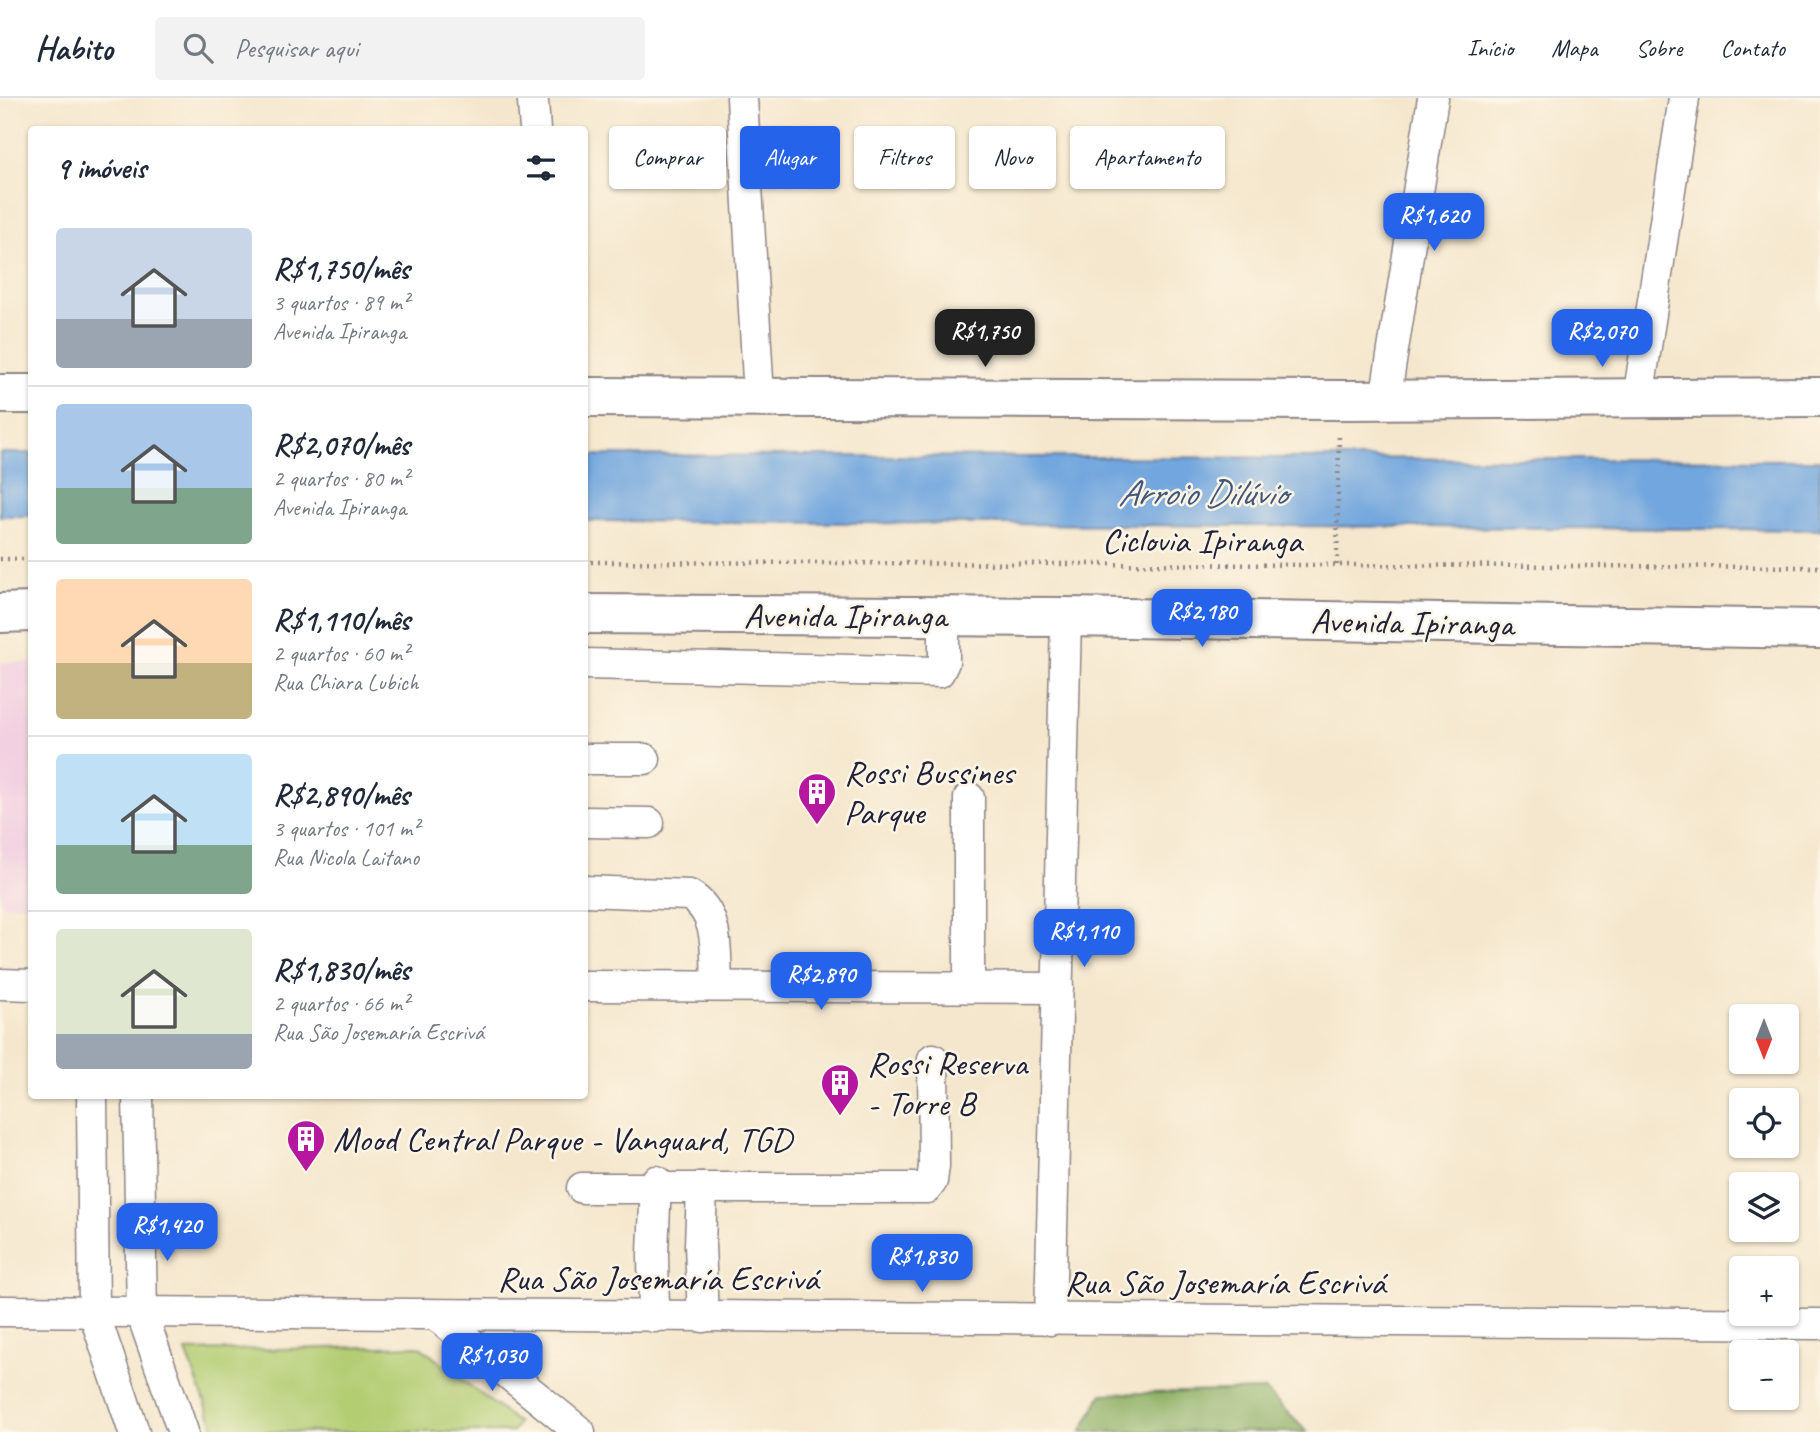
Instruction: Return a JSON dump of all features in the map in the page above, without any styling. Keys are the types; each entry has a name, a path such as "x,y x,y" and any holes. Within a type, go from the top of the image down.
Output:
{"main road":[{"path":"0,394 28,394"},
{"path":"588,397 1385,400 1820,397"},
{"path":"0,613 28,612"},
{"name":"Avenida Ipiranga","path":"588,614 1066,617 1820,628"}],"street":[{"path":"742,98 760,398"},
{"path":"1385,400 1433,98"},
{"path":"1638,399 1684,98"},
{"path":"588,664 939,672 944,662 944,616"},
{"path":"1051,1320 1066,617"},
{"path":"588,759 645,759"},
{"path":"969,987 970,798"},
{"path":"588,822 649,823"},
{"path":"588,891 689,895 698,900 714,926 717,986"},
{"path":"0,984 28,985"},
{"path":"588,986 1058,988"},
{"path":"582,1188 656,1185 702,1188 927,1188 932,1181 934,1166 933,1059"},
{"path":"92,1099 94,1313 134,1432"},
{"path":"138,1099 142,1314 183,1432"},
{"path":"654,1317 656,1185"},
{"path":"702,1188 700,1245 703,1317"},
{"name":"Rua São Josemaría Escrivá","path":"0,1311 1820,1324"},
{"path":"436,1315 580,1432"}],"path":[{"path":"1337,565 1339,429"},
{"path":"0,559 28,559"},
{"name":"Ciclovia Ipiranga","path":"588,562 1820,567"}],"shaded area":[{"path":"0,662 28,662 28,905 0,905"}],"green space":[{"path":"419,1346 518,1423 512,1432 216,1432 186,1351"},
{"path":"1265,1390 1307,1432 1081,1432 1102,1394"}],"water":[{"path":"0,453 28,453 28,516 0,516"},
{"name":"Arroio Dilúvio","path":"588,455 1820,460 1820,530 588,521"}],"place":[{"name":"Rossi Bussines Parque","path":"817,826"},
{"name":"Rossi Reserva - Torre B","path":"840,1117"},
{"name":"Mood Central Parque - Vanguard, TGD","path":"306,1173"}]}
